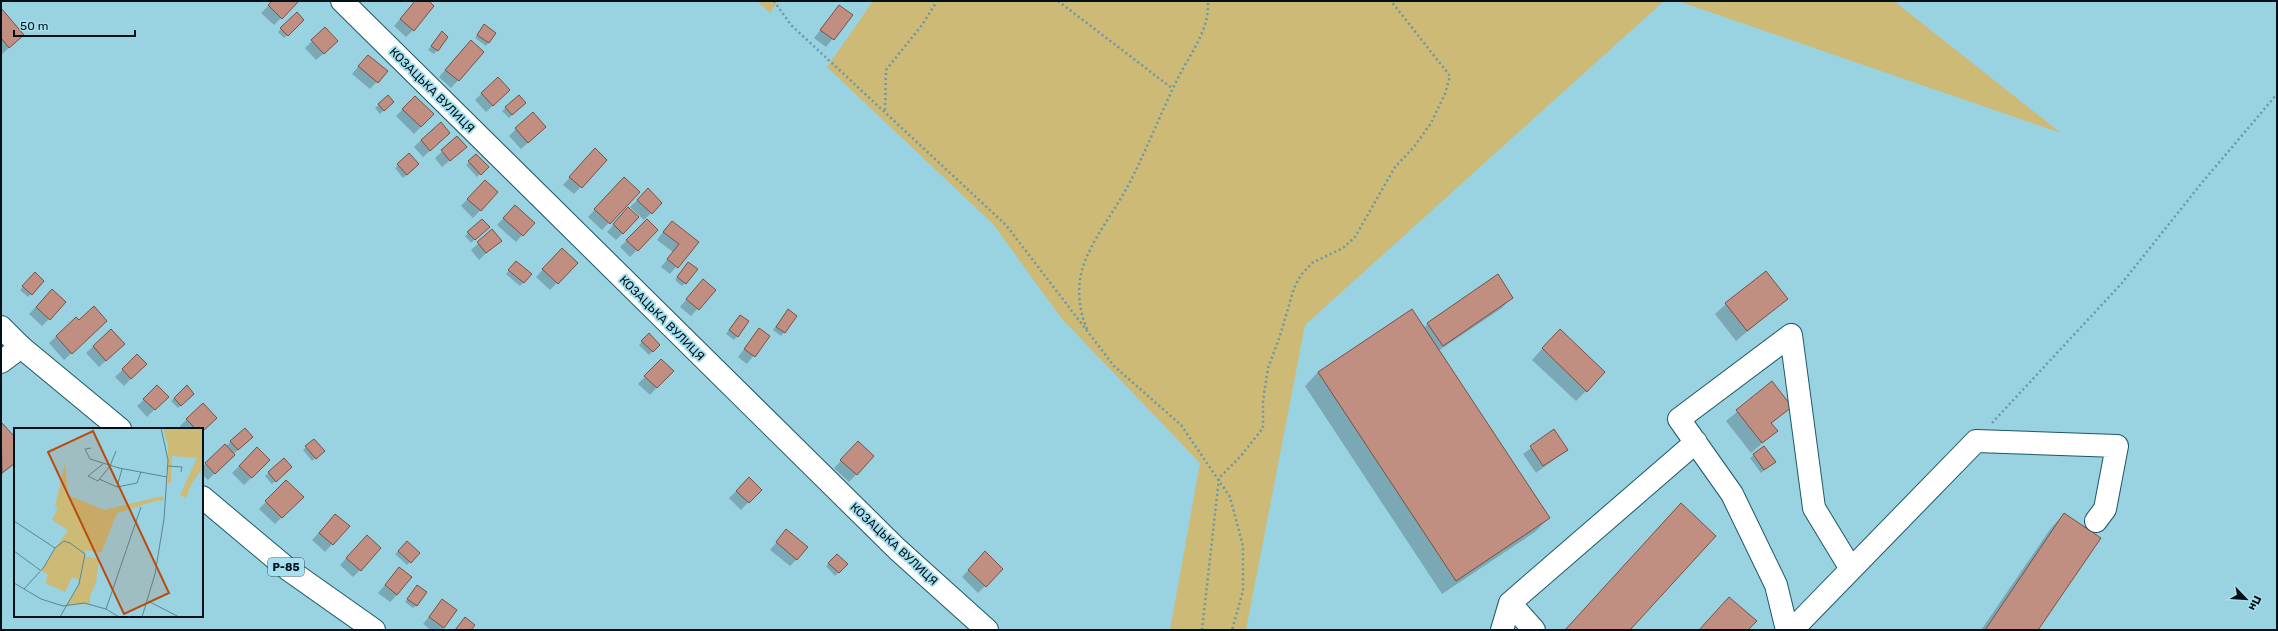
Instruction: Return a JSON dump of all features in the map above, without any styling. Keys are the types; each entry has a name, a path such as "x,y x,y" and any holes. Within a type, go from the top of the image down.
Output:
{"street":[{"name":"КОЗАЦЬКА ВУЛИЦЯ","path":"342,1 897,549 987,630"},
{"path":"1,327 21,347 119,428"},
{"path":"1786,630 1776,585 1732,494 1679,419 1791,335 1814,508 1851,569"},
{"path":"1,362 21,347"},
{"path":"1792,630 1976,441 2117,446 2105,509 2096,521"},
{"path":"1502,630 1510,603 1696,442"},
{"name":"Р-85","path":"203,498 289,570 374,630"},
{"path":"1510,603 1534,630"}],"path":[{"path":"774,1 791,25 885,110 1006,225 1114,366 1181,424 1219,478 1230,497 1243,546 1243,591 1232,630"},
{"path":"885,110 886,70 922,25 937,1"},
{"path":"1058,1 1173,89"},
{"path":"1089,333 1081,314 1079,289 1085,261 1128,184 1173,89 1205,27 1209,10 1208,1"},
{"path":"1202,630 1219,478 1240,457 1263,428 1263,401 1268,368 1280,336 1294,288 1301,275 1312,264 1343,248 1355,237 1395,167 1414,147 1431,123 1445,94 1450,76 1391,1"},
{"path":"1976,441 2122,283 2200,185 2277,94"}],"shaded area":[{"path":"757,1 778,1 770,13"},
{"path":"873,1 1664,1 1305,325 1246,630 1170,630 1200,463 1062,319 993,224 827,67"},
{"path":"1678,1 1894,1 2061,133"}],"building":[{"path":"272,1 298,2 282,19 268,5"},
{"path":"415,1 429,1 434,6 414,31 400,19"},
{"path":"839,5 853,15 834,40 820,30"},
{"path":"1,8 24,35 9,48 1,38"},
{"path":"297,12 304,20 288,36 280,28"},
{"path":"484,24 496,33 489,43 477,35"},
{"path":"325,27 338,41 324,54 311,40"},
{"path":"442,31 448,37 438,51 431,46"},
{"path":"471,40 484,52 459,81 445,70"},
{"path":"368,55 388,71 378,83 358,66"},
{"path":"498,77 510,90 493,106 481,93"},
{"path":"388,95 394,102 384,111 378,104"},
{"path":"519,95 526,103 512,115 505,107"},
{"path":"415,96 434,114 421,127 402,109"},
{"path":"533,112 546,127 528,143 515,128"},
{"path":"441,122 450,133 430,151 421,140"},
{"path":"457,136 467,147 450,161 441,150"},
{"path":"595,148 607,160 582,188 569,177"},
{"path":"409,153 419,164 407,175 397,164"},
{"path":"476,154 489,167 481,175 468,161"},
{"path":"624,177 640,192 610,224 594,209"},
{"path":"485,180 498,192 481,211 467,199"},
{"path":"648,188 662,203 652,214 637,200"},
{"path":"515,205 535,223 523,236 503,218"},
{"path":"628,207 639,217 623,234 613,224"},
{"path":"482,219 490,227 475,240 467,232"},
{"path":"647,219 658,230 638,251 626,240"},
{"path":"672,221 699,242 678,268 667,259 679,244 663,232"},
{"path":"492,229 502,241 486,253 477,242"},
{"path":"562,248 578,263 558,284 542,269"},
{"path":"516,261 532,274 524,283 508,270"},
{"path":"688,262 698,269 686,284 677,277"},
{"path":"1766,271 1788,299 1747,331 1725,303"},
{"path":"35,272 44,281 32,295 22,286"},
{"path":"1498,274 1513,298 1443,346 1427,323"},
{"path":"703,279 716,290 699,310 686,299"},
{"path":"52,289 66,302 50,320 36,307"},
{"path":"94,306 107,321 72,354 56,336 76,317 79,320"},
{"path":"788,309 797,316 785,333 776,327"},
{"path":"1412,309 1550,518 1456,581 1318,372"},
{"path":"740,315 749,321 738,337 729,330"},
{"path":"759,328 770,336 755,357 744,349"},
{"path":"111,329 125,344 106,361 93,346"},
{"path":"1560,329 1605,372 1587,392 1542,348"},
{"path":"649,333 660,345 653,352 641,341"},
{"path":"137,354 147,364 131,379 122,369"},
{"path":"661,359 674,371 657,388 644,376"},
{"path":"1772,381 1792,407 1771,423 1778,431 1762,443 1736,410"},
{"path":"157,385 169,397 155,410 143,399"},
{"path":"187,385 194,394 181,406 174,398"},
{"path":"203,403 217,418 203,431 203,428 195,428 186,419"},
{"path":"1,422 14,436 14,464 2,473"},
{"path":"245,428 253,437 238,450 230,441"},
{"path":"1554,429 1568,450 1543,466 1530,446"},
{"path":"314,439 325,451 316,459 305,446"},
{"path":"858,441 874,456 857,475 840,460"},
{"path":"225,444 235,455 215,474 205,463"},
{"path":"1764,446 1776,462 1764,470 1753,454"},
{"path":"257,447 270,460 252,478 239,466"},
{"path":"284,458 292,467 276,482 268,472"},
{"path":"749,477 762,490 749,503 736,491"},
{"path":"286,480 304,497 282,518 265,501"},
{"path":"1681,503 1716,536 1630,630 1565,630"},
{"path":"2064,513 2101,538 2038,630 1985,630"},
{"path":"335,514 350,526 333,545 319,533"},
{"path":"786,529 808,547 797,560 776,542"},
{"path":"367,535 381,548 361,571 346,558"},
{"path":"407,541 420,553 411,563 398,551"},
{"path":"985,551 1003,569 986,587 968,570"},
{"path":"837,554 848,564 839,573 828,563"},
{"path":"399,567 412,577 397,595 385,585"},
{"path":"417,585 427,592 417,606 407,599"},
{"path":"1729,597 1757,621 1748,630 1699,630"},
{"path":"442,599 457,610 444,628 429,617"},
{"path":"465,617 475,625 471,630 455,630"}]}
